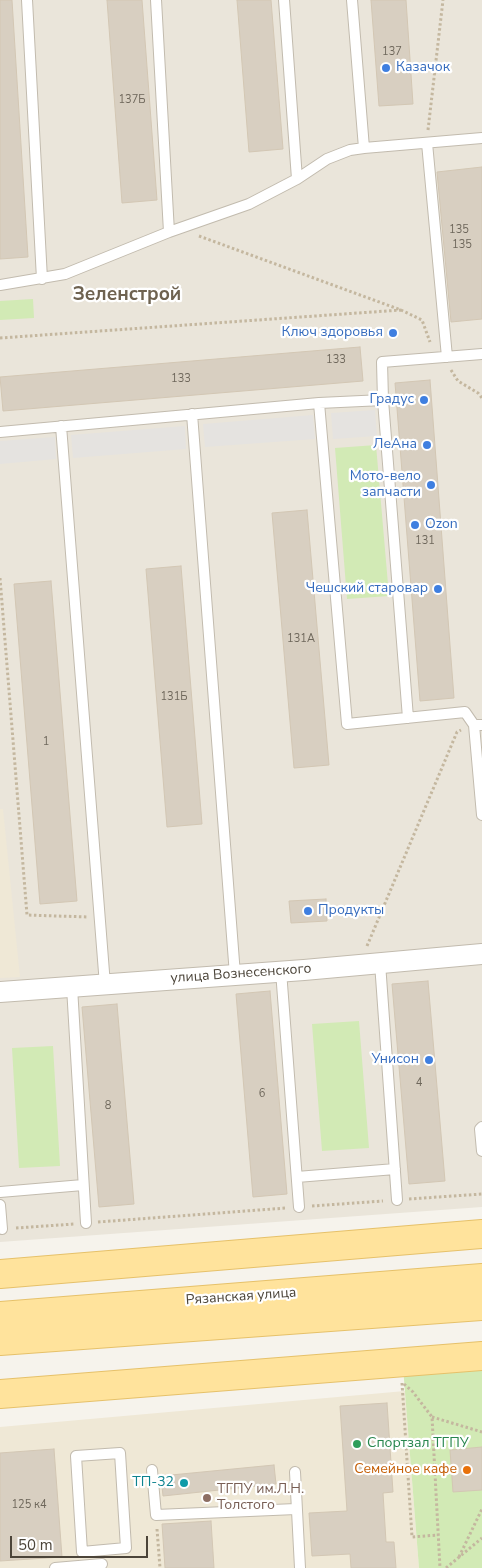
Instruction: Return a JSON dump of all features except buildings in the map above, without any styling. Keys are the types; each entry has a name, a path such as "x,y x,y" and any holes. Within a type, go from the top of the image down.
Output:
{"main road":[{"path":"0,1274 482,1234"},
{"name":"Рязанская улица","path":"0,1316 482,1278"},
{"name":"Рязанская улица","path":"0,1342 482,1306"},
{"path":"0,1394 482,1356"}],"street":[{"name":"улица Вознесенского","path":"0,992 235,975 482,954"}],"lane":[{"path":"27,0 42,279"},
{"path":"156,0 169,232"},
{"path":"284,0 297,180"},
{"path":"352,0 364,148"},
{"path":"0,285 65,274 169,232 249,204 297,180 327,159 337,155 364,148 482,138"},
{"path":"427,143 442,357"},
{"path":"408,718 383,400 382,362 482,354"},
{"path":"0,432 319,403 383,400"},
{"path":"319,403 347,724 465,712 478,725 482,815"},
{"path":"192,414 235,975"},
{"path":"62,426 105,985"},
{"path":"380,963 397,1200"},
{"path":"281,971 299,1207"},
{"path":"72,987 86,1223"},
{"path":"482,1126 480,1129 482,1151"},
{"path":"297,1177 394,1169"},
{"path":"0,1192 84,1185"},
{"path":"0,1205 2,1230"},
{"path":"120,1453 126,1548 102,1550 82,1552 76,1456 120,1453"},
{"path":"152,1470 156,1515 296,1509"},
{"path":"295,1472 300,1568"},
{"path":"55,1568 103,1566 102,1550"}],"path":[{"path":"427,143 444,0"},
{"path":"180,229 401,310 422,320 442,357 458,381 478,393 482,398"},
{"path":"0,338 401,310"},
{"path":"0,578 27,915 99,917"},
{"path":"359,965 457,732 478,725"},
{"path":"2,1230 482,1194"},
{"path":"438,1535 412,1537 402,1382 413,1392 432,1418 440,1568"},
{"path":"432,1418 482,1432"},
{"path":"459,1558 482,1509"},
{"path":"156,1515 160,1568"},
{"path":"446,1568 482,1538"}],"shaded area":[{"path":"0,0 482,0 482,1207 0,1242"},
{"path":"375,410 377,436 333,439 331,413"},
{"path":"313,415 315,439 205,447 203,424"},
{"path":"185,426 186,449 73,458 71,435"},
{"path":"55,437 56,459 0,464 0,441"},
{"path":"0,809 3,809 20,977 0,978"},
{"name":"ТГПУ им.Л.Н. Толстого","path":"405,1391 419,1568 0,1568 0,1427"}],"green space":[{"path":"33,299 34,318 0,320 0,301"},
{"path":"376,445 389,596 347,599 335,448"},
{"path":"359,1021 369,1148 322,1151 312,1024"},
{"path":"53,1046 60,1166 19,1168 12,1048"},
{"path":"482,1361 482,1568 419,1568 403,1367"}],"place":[{"name":"Казачок","path":"386,68"},
{"name":"Ключ здоровья","path":"393,333"},
{"name":"Градус","path":"424,400"},
{"name":"ЛеАна","path":"427,445"},
{"name":"Мото-вело запчасти","path":"431,485"},
{"name":"Ozon","path":"415,525"},
{"name":"Чешский старовар","path":"438,589"},
{"name":"Продукты","path":"308,911"},
{"name":"Унисон","path":"429,1060"},
{"name":"Спортзал ТГПУ","path":"357,1444"},
{"name":"Семейное кафе","path":"467,1470"},
{"name":"ТП-32","path":"184,1483"},
{"name":"ТГПУ им.Л.Н. Толстого","path":"207,1498"}],"district":[{"name":"Зеленстрой","path":"127,295"}]}
